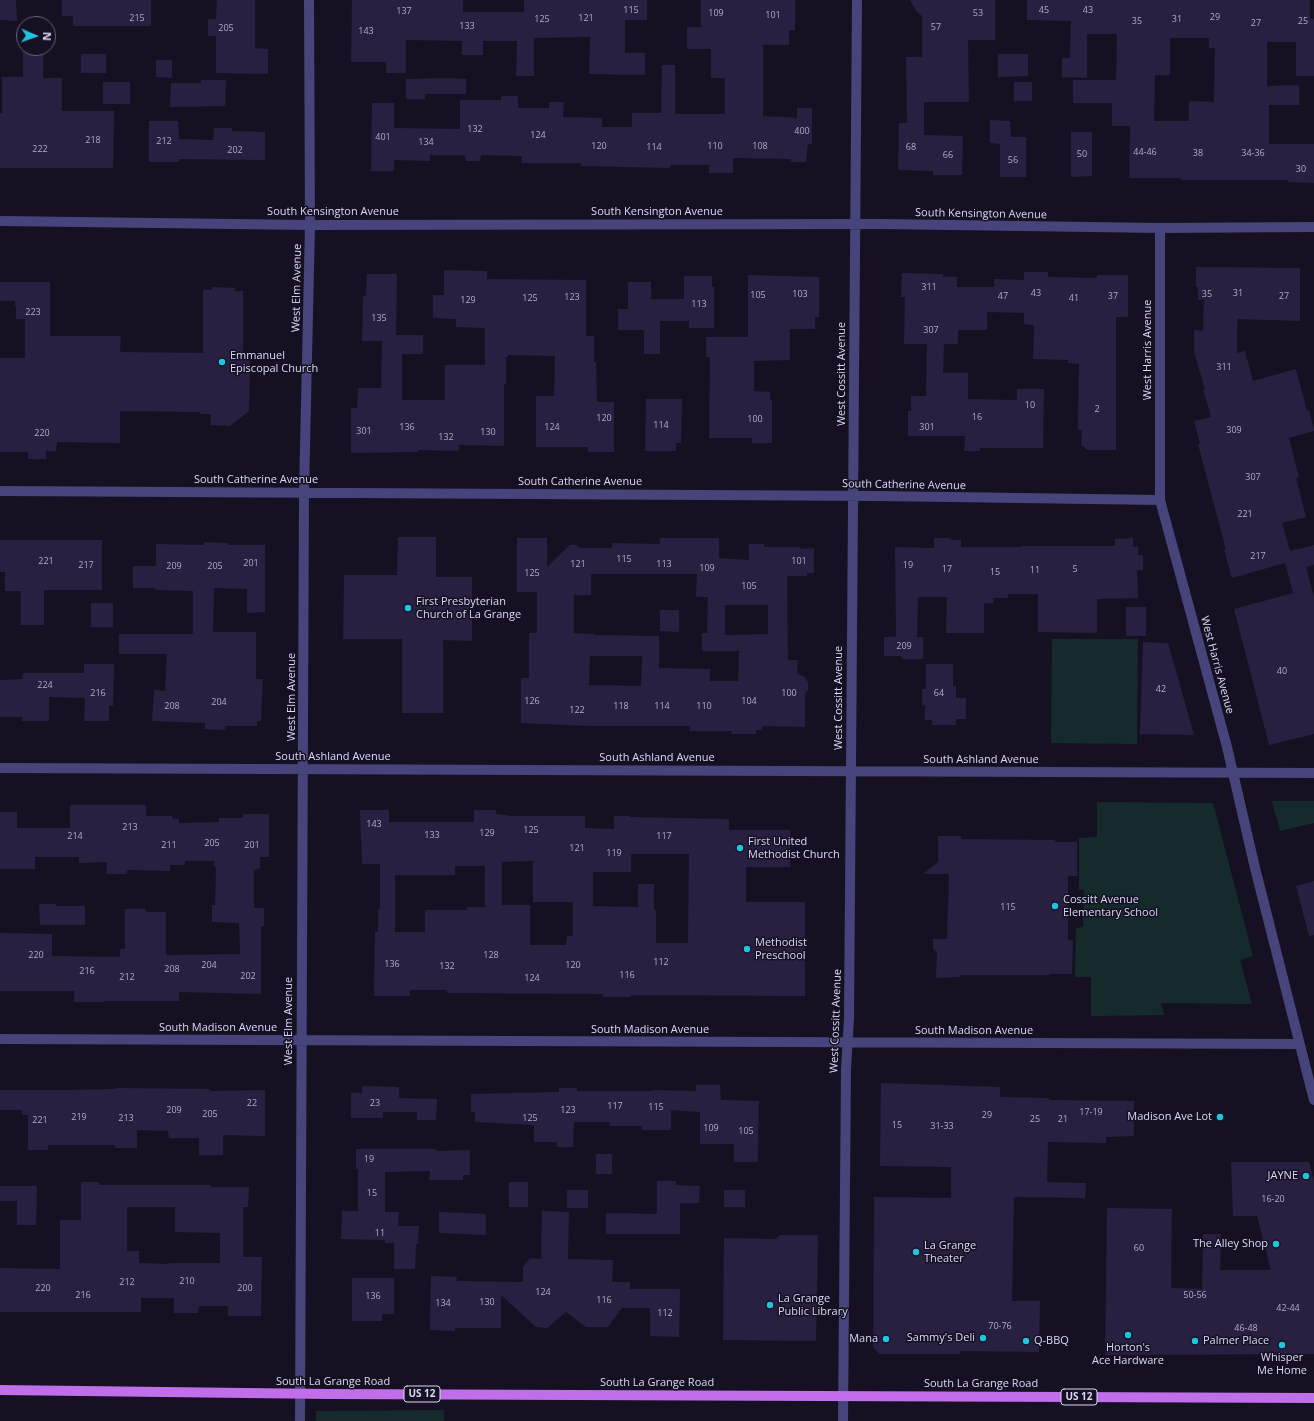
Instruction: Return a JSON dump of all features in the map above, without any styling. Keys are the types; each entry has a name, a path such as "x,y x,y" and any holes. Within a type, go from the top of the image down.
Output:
{"main road":[{"name":"South La Grange Road","path":"0,1390 1314,1398"}],"street":[{"name":"West Elm Avenue","path":"300,1421 304,492 310,225 309,0"},
{"name":"West Cossitt Avenue","path":"843,1421 851,771 857,0"},
{"name":"South Kensington Avenue","path":"0,221 310,225 855,224 1160,228 1314,227"},
{"name":"West Harris Avenue","path":"1160,228 1160,500 1227,747 1314,1100"},
{"name":"South Catherine Avenue","path":"0,491 853,496 1160,500"},
{"name":"South Ashland Avenue","path":"0,768 1314,773"},
{"name":"South Madison Avenue","path":"0,1039 1299,1044"}],"green space":[{"path":"1052,639 1138,639 1137,744 1051,743"},
{"path":"1272,801 1314,801 1314,823 1280,831"},
{"path":"1097,802 1213,803 1253,956 1240,960 1252,1004 1161,1003 1164,1015 1091,1016 1091,977 1075,977 1076,928 1083,927 1084,890 1079,890 1079,838 1097,837"},
{"path":"444,1410 444,1421 316,1421 316,1411"}],"building":[{"path":"0,0 16,0 16,21 0,20"},
{"path":"62,0 151,0 151,26 73,26 73,16 62,16"},
{"path":"217,0 255,0 255,48 268,49 268,74 216,73 216,36 208,36 208,19 216,19"},
{"path":"352,0 463,0 463,12 524,12 524,0 647,0 647,20 625,20 625,53 645,53 645,75 589,74 590,37 534,38 534,76 516,76 517,41 483,41 483,55 462,55 462,41 406,40 406,73 386,73 386,62 351,62"},
{"path":"701,0 795,0 795,30 789,30 789,45 763,45 763,116 797,118 797,108 812,108 812,144 808,144 806,162 791,162 791,159 733,158 733,173 709,173 709,165 670,165 670,168 581,166 581,163 522,163 522,156 481,155 480,161 466,161 465,155 430,155 430,161 394,160 394,171 371,171 372,103 394,103 394,128 460,129 460,100 501,100 501,96 518,96 518,108 549,108 549,102 564,102 563,117 602,118 602,127 632,127 632,113 661,113 662,65 675,65 675,114 725,114 725,78 711,78 711,49 687,49 687,27 701,27"},
{"path":"910,0 995,0 995,40 968,40 969,102 924,102 924,135 963,136 962,175 933,175 933,171 898,170 899,123 907,123 906,57 922,57 922,16 917,12"},
{"path":"1027,0 1310,0 1310,19 1314,19 1314,76 1296,76 1296,42 1267,42 1267,86 1299,85 1299,105 1269,105 1269,144 1314,144 1314,183 1288,182 1288,180 1181,180 1181,178 1129,178 1130,126 1112,126 1112,103 1073,103 1073,80 1116,80 1117,34 1087,34 1087,78 1062,77 1062,58 1070,58 1071,21 1027,20","holes":["1170,38 1209,38 1209,48 1215,48 1214,102 1189,101 1189,121 1154,121 1155,75 1170,75"]},
{"path":"81,54 106,54 106,73 81,73"},
{"path":"998,54 1028,54 1028,76 998,77"},
{"path":"23,56 43,56 43,78 62,78 62,111 114,111 113,168 0,168 0,113 2,113 2,77 23,77"},
{"path":"156,60 172,60 172,78 156,77"},
{"path":"406,79 466,79 466,94 425,94 425,99 406,99"},
{"path":"201,80 226,80 225,106 170,107 171,83 201,83"},
{"path":"103,82 130,82 130,104 103,104"},
{"path":"1014,82 1032,82 1032,101 1014,101"},
{"path":"990,120 1010,121 1011,137 1026,137 1026,177 1000,177 1000,144 990,143"},
{"path":"149,121 178,121 179,139 213,140 214,128 232,128 232,131 265,132 265,160 179,159 179,162 149,162"},
{"path":"1071,132 1092,132 1092,176 1071,177"},
{"path":"1196,267 1300,268 1300,321 1238,319 1237,324 1237,353 1245,351 1253,381 1296,369 1307,411 1309,410 1314,429 1314,431 1289,438 1299,477 1296,478 1306,517 1282,523 1290,551 1314,545 1314,565 1306,567 1314,597 1314,734 1269,745 1234,609 1293,593 1285,563 1232,578 1198,444 1200,443 1194,421 1211,417 1203,389 1205,389 1194,352 1194,330 1203,331 1204,300 1198,300 1198,287 1196,287"},
{"path":"444,270 487,271 487,279 586,280 586,336 594,336 597,402 614,402 614,452 588,452 588,447 536,447 536,396 554,396 555,356 508,355 508,357 506,357 506,384 504,384 504,446 459,445 459,451 418,450 418,452 351,453 351,408 357,408 358,388 381,388 382,341 362,341 363,296 366,296 367,274 397,274 396,335 423,335 423,354 402,354 402,400 445,400 445,365 485,365 485,328 456,327 456,319 433,318 433,295 444,295"},
{"path":"1024,272 1048,272 1048,277 1097,278 1097,275 1128,275 1128,317 1116,317 1116,450 1088,450 1081,445 1082,430 1078,430 1079,364 1068,363 1068,360 1033,359 1034,325 1024,324 1024,313 987,312 987,330 958,330 958,344 944,344 943,373 968,373 968,399 1017,400 1017,389 1044,389 1043,448 980,448 980,451 964,451 965,436 908,436 908,411 911,411 911,396 926,396 927,344 904,344 905,297 901,297 902,273 943,274 943,277 957,277 957,287 994,287 994,279 1024,280"},
{"path":"748,275 819,277 819,317 815,317 815,329 790,329 790,360 754,361 754,391 770,392 770,399 772,400 772,443 752,443 752,438 709,438 710,357 706,357 706,337 748,337"},
{"path":"684,276 712,276 712,287 714,287 714,328 689,328 689,321 660,321 660,354 644,354 644,330 618,330 618,309 628,309 628,282 651,282 651,299 684,299"},
{"path":"0,282 50,282 50,336 121,336 120,352 203,353 203,290 212,290 212,287 235,288 235,291 243,291 243,356 250,356 249,411 230,426 210,425 211,414 200,414 200,412 120,411 120,443 57,442 56,451 46,451 46,459 28,459 28,452 0,452 0,358 25,358 25,319 16,319 15,301 0,301"},
{"path":"646,399 682,399 681,443 676,443 676,451 645,451"},
{"name":"First Presbyterian Church of La Grange","path":"398,537 436,537 436,577 472,577 472,641 443,640 443,713 402,713 402,639 343,639 344,575 397,575"},
{"path":"517,538 547,538 547,567 570,545 576,545 580,548 612,548 612,543 660,544 660,538 719,538 719,558 749,560 749,544 764,544 764,547 801,547 800,549 814,548 814,573 807,573 807,576 787,576 788,660 798,660 797,674 804,676 808,682 808,690 805,693 805,727 762,726 762,730 756,730 756,734 731,734 732,731 690,731 690,726 588,726 521,723 521,678 529,678 529,633 537,633 537,592 517,592","holes":["591,574 697,574 696,597 708,597 707,633 702,633 702,651 739,651 738,681 710,681 710,669 659,668 659,636 594,635 574,633 574,595 591,595","725,605 768,605 768,634 725,635","590,656 642,656 641,686 589,685"]},
{"path":"934,538 951,538 951,540 961,540 961,547 1022,547 1115,546 1115,539 1133,538 1133,547 1138,547 1138,555 1143,555 1143,570 1137,570 1138,598 1097,599 1097,633 1038,632 1038,594 1008,594 1008,598 993,598 994,603 984,603 984,633 946,633 947,597 918,597 917,637 923,637 923,659 902,659 901,656 884,656 884,637 896,637 895,547 934,548"},
{"path":"0,540 102,540 102,590 44,590 44,625 21,625 21,591 5,591 5,572 0,572"},
{"path":"204,542 228,543 228,545 265,545 265,612 247,613 247,589 214,588 213,632 256,632 256,679 263,679 261,721 257,721 257,726 225,726 225,730 205,729 205,723 152,721 154,690 165,691 167,654 119,654 119,634 193,634 193,591 133,588 133,566 156,566 156,544 204,545"},
{"path":"91,603 113,603 113,627 91,627"},
{"path":"1126,607 1146,607 1146,636 1126,636"},
{"path":"660,610 679,610 679,632 660,631"},
{"path":"1143,642 1168,643 1194,735 1140,734"},
{"path":"84,664 114,664 113,706 109,706 109,721 84,721 85,698 49,697 49,721 22,721 22,717 0,717 0,680 22,679 23,673 84,673"},
{"path":"926,664 953,664 953,686 956,686 956,698 966,698 966,719 956,719 956,725 932,725 932,720 925,720 925,705 922,706 922,689 926,689"},
{"path":"70,805 146,805 146,816 172,816 173,819 179,819 179,823 219,822 219,818 243,818 243,814 269,814 269,857 260,857 260,868 254,870 254,908 264,908 264,926 261,926 261,994 179,992 179,1001 74,1002 74,991 0,991 0,933 52,934 52,956 120,957 120,949 125,949 125,909 146,909 146,912 166,912 166,955 240,954 239,923 212,922 212,905 215,905 216,867 214,867 214,861 185,861 185,865 170,865 170,871 127,870 127,874 106,874 107,862 79,863 79,857 35,857 35,869 0,869 0,812 17,812 17,828 70,828"},
{"path":"360,810 389,810 389,822 474,822 474,810 496,810 496,814 511,816 585,816 585,828 614,829 614,816 630,816 729,819 729,830 790,830 790,867 746,867 746,902 805,902 805,996 631,995 631,997 603,997 603,994 447,993 447,990 410,990 410,996 374,996 375,932 378,932 378,909 380,909 380,864 362,864","holes":["631,854 689,854 688,943 656,943 654,884 638,884 638,907 593,906 593,872 631,872","533,861 533,902 573,902 573,936 567,936 566,945 530,945 530,905 502,905 502,862","455,866 485,866 485,907 467,907 467,910 425,910 425,932 395,932 395,875 455,875"]},
{"path":"938,836 961,836 961,839 1055,840 1055,842 1077,842 1077,876 1068,876 1068,940 1073,940 1072,974 960,975 960,977 936,978 937,952 933,949 933,939 947,939 949,874 923,874 938,862"},
{"path":"1314,881 1314,935 1309,936 1296,886"},
{"path":"39,904 56,904 56,906 85,906 85,925 40,925"},
{"path":"881,1083 1000,1087 1000,1097 1049,1098 1049,1100 1134,1101 1134,1136 1106,1137 1106,1143 1048,1142 1047,1182 1086,1183 1085,1198 1014,1197 1012,1301 1040,1301 1039,1352 960,1351 960,1354 879,1354 873,1347 874,1197 951,1198 951,1167 880,1166"},
{"path":"696,1085 720,1085 721,1100 759,1101 758,1162 734,1162 734,1144 700,1144 700,1112 671,1110 671,1130 642,1130 642,1126 610,1126 610,1122 574,1122 573,1147 557,1147 557,1142 534,1142 534,1125 475,1122 475,1112 471,1112 471,1094 559,1092 559,1088 577,1088 577,1091 696,1091"},
{"path":"362,1086 399,1087 399,1098 437,1099 436,1120 417,1120 417,1112 383,1112 383,1118 351,1118 351,1093 362,1093"},
{"path":"115,1088 210,1089 210,1091 265,1090 265,1136 223,1135 223,1155 199,1155 199,1138 169,1138 168,1131 137,1130 137,1148 115,1148 115,1145 48,1145 48,1150 28,1150 28,1115 22,1115 22,1110 0,1110 0,1090"},
{"path":"356,1149 436,1149 436,1151 470,1150 470,1175 463,1175 463,1180 429,1180 430,1171 385,1172 385,1212 399,1212 398,1226 419,1226 418,1244 416,1244 415,1269 394,1269 394,1243 385,1243 385,1240 341,1239 342,1211 358,1211 358,1169 356,1169"},
{"path":"596,1154 612,1154 612,1174 596,1174"},
{"path":"1231,1162 1309,1162 1314,1181 1314,1354 1105,1355 1107,1208 1172,1209 1171,1288 1202,1289 1203,1234 1221,1234 1220,1270 1271,1270 1257,1216 1233,1216"},
{"path":"657,1181 676,1181 676,1185 700,1186 699,1203 680,1203 680,1234 606,1234 606,1213 657,1213"},
{"path":"81,1182 99,1182 99,1185 211,1185 211,1187 249,1187 248,1207 243,1207 243,1257 262,1257 261,1316 228,1316 228,1306 199,1306 198,1313 174,1313 174,1298 141,1298 141,1312 0,1312 0,1268 60,1269 60,1220 81,1220","holes":["127,1207 175,1207 175,1232 220,1233 220,1263 139,1263 139,1251 127,1251"]},
{"path":"509,1182 528,1182 528,1207 509,1207"},
{"path":"0,1186 37,1186 36,1225 17,1225 17,1201 0,1201"},
{"path":"567,1190 588,1190 588,1208 567,1208"},
{"path":"724,1190 745,1190 745,1207 724,1207"},
{"path":"542,1211 569,1212 568,1259 613,1260 612,1282 630,1282 630,1289 680,1289 679,1337 650,1336 650,1308 622,1308 608,1327 586,1327 566,1312 547,1328 536,1327 501,1295 501,1328 455,1328 455,1331 430,1330 431,1276 457,1277 456,1281 523,1282 523,1267 530,1258 541,1259"},
{"path":"439,1212 486,1214 486,1235 439,1233"},
{"name":"La Grange Public Library","path":"780,1235 818,1235 816,1341 723,1340 724,1238 776,1239"},
{"path":"352,1278 394,1278 394,1314 382,1314 382,1321 352,1321"}],"place":[{"name":"Emmanuel Episcopal Church","path":"222,362"},
{"name":"First Presbyterian Church of La Grange","path":"408,608"},
{"name":"First United Methodist Church","path":"740,848"},
{"name":"Cossitt Avenue Elementary School","path":"1055,906"},
{"name":"Methodist Preschool","path":"747,949"},
{"name":"Madison Ave Lot","path":"1220,1117"},
{"name":"JAYNE","path":"1306,1176"},
{"name":"The Alley Shop","path":"1276,1244"},
{"name":"La Grange Theater","path":"916,1252"},
{"name":"La Grange Public Library","path":"770,1305"},
{"name":"Horton's Ace Hardware","path":"1128,1335"},
{"name":"Sammy's Deli","path":"983,1338"},
{"name":"Mana","path":"886,1339"},
{"name":"Q-BBQ","path":"1026,1341"},
{"name":"Palmer Place","path":"1195,1341"},
{"name":"Whisper Me Home","path":"1282,1345"}]}
